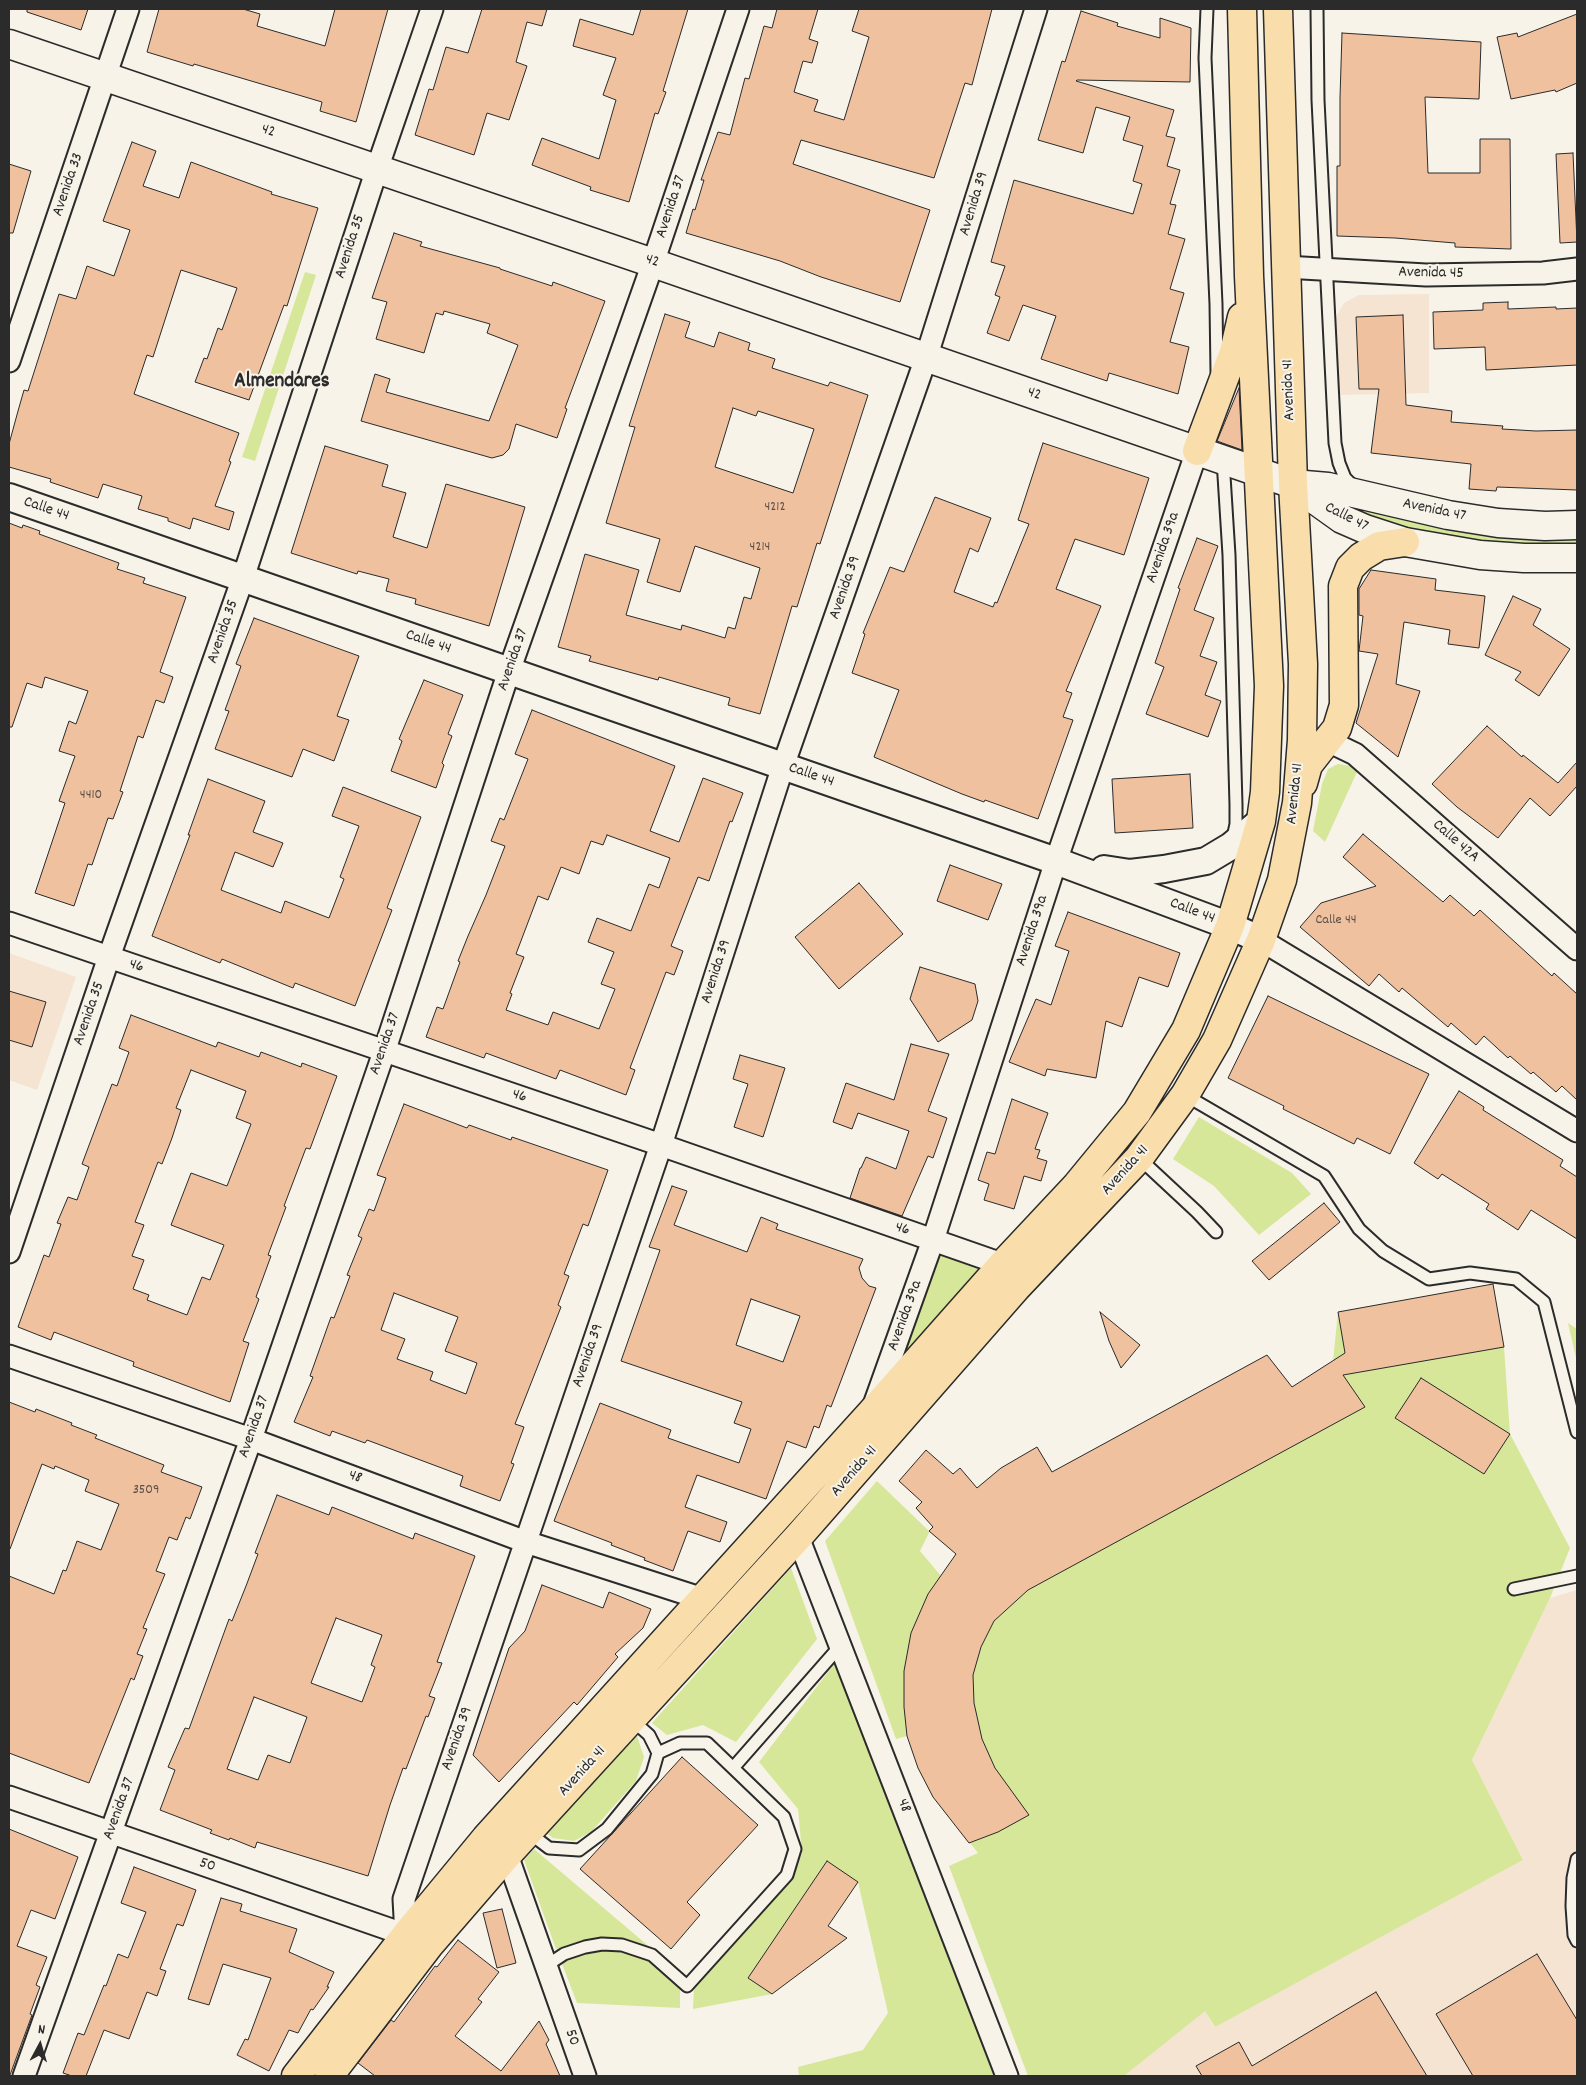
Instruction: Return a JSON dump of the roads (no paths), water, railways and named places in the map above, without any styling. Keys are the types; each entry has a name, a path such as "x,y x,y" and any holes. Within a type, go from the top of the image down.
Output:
{"main road":[{"name":"Avenida 41","path":"296,2076 406,1935 486,1838 703,1600 1003,1264 1077,1185 1137,1112 1186,1030 1230,926 1260,821 1265,792 1269,686 1249,276 1242,9"},
{"name":"Avenida 41","path":"329,2076 430,1944 507,1855 798,1537 1029,1275 1139,1158 1185,1094 1217,1040 1261,940 1282,880 1297,803 1302,740 1303,664 1293,484 1278,9"},
{"name":"42","path":"9,44 653,263 1223,460 1258,474 1293,484"},
{"path":"1197,451 1218,398 1240,326 1249,276"},
{"name":"Avenida 47","path":"1293,484 1328,487 1448,515 1498,523 1577,526"},
{"name":"Calle 47","path":"1293,484 1342,519 1365,530 1405,542"},
{"path":"1297,803 1308,765 1337,728 1344,706 1343,586 1350,568 1370,550 1386,544 1405,542 1480,555 1524,558 1577,558"}],"street":[{"name":"Avenida 33","path":"9,361 128,9"},
{"name":"Avenida 35","path":"9,1252 109,957 243,578 377,169 432,9"},
{"name":"Avenida 37","path":"24,2076 251,1439 384,1052 509,671 653,263 738,9"},
{"name":"Avenida 39","path":"406,1935 404,1899 661,1145 783,766 926,358 1036,9"},
{"name":"Avenida 45","path":"1286,267 1426,275 1543,273 1577,269"},
{"name":"Avenida 39a","path":"872,1412 933,1240 1056,861 1197,451"},
{"name":"Calle 44","path":"9,497 1056,861 1230,926 1261,940 1577,1131"},
{"name":"Calle 42A","path":"1328,741 1355,754 1577,949"},
{"path":"1056,861 1130,873 1206,861 1231,846 1260,821"},
{"name":"46","path":"9,923 661,1145 1003,1264 1029,1275"},
{"name":"48","path":"9,1356 251,1439 526,1542 703,1600"},
{"name":"48","path":"798,1537 1007,2076"},
{"name":"50","path":"9,1797 406,1935"},
{"path":"486,1838 507,1855"},
{"name":"50","path":"507,1855 585,2076"}],"lane":[{"path":"1207,9 1206,58 1218,398"},
{"path":"1318,9 1318,100 1323,233 1327,270 1335,443 1339,463 1345,478 1362,495"},
{"path":"1223,460 1229,555 1236,805 1236,824 1231,846"},
{"path":"1185,1094 1324,1176 1359,1229 1384,1251 1429,1279 1470,1273 1516,1279 1544,1302 1577,1432"},
{"path":"1139,1158 1216,1232"},
{"path":"1514,1589 1577,1576"},
{"path":"733,1768 840,1645"},
{"path":"528,1832 549,1848 579,1850 607,1830 652,1774 658,1753 648,1735 631,1719"},
{"path":"546,1966 564,1954 585,1947 602,1944 622,1945 652,1955 687,1986 787,1875 794,1849 784,1817 707,1743 680,1743 658,1753"},
{"path":"1577,1859 1573,1878 1572,1906 1574,1935 1577,1941"}],"district":[{"name":"Almendares","path":"282,383"}]}
